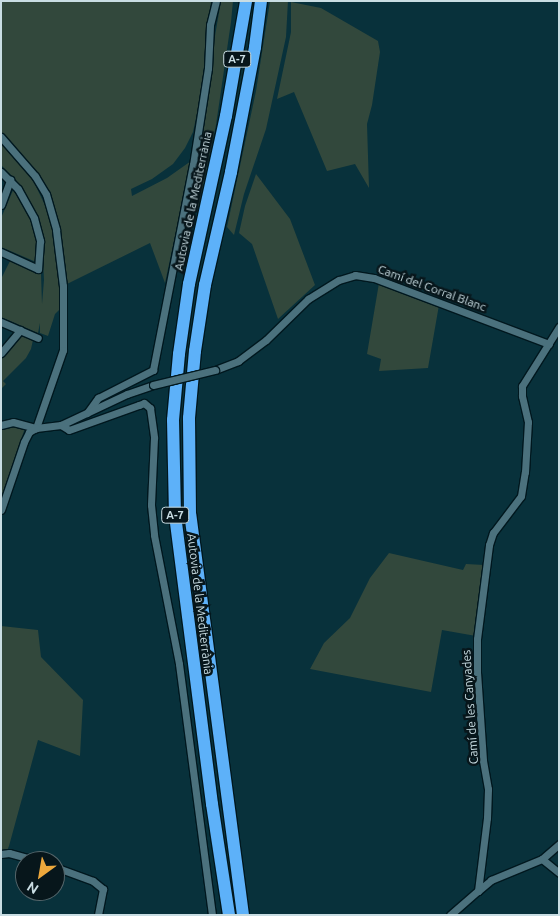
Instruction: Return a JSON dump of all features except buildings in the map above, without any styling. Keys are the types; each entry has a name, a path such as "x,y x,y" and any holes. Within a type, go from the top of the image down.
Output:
{"highway":[{"name":"Autovia de la Mediterrània","path":"229,915 212,804 175,515 174,420 179,354 189,284 229,99 246,1"},
{"name":"Autovia de la Mediterrània","path":"243,915 190,514 189,418 195,351 205,285 230,172 261,1"}],"street":[{"path":"86,413 98,398 154,370 193,165 208,68 210,25 216,1"},
{"path":"1,137 35,176 46,194 56,230 63,286 63,350 36,428 29,432 24,442 1,510"},
{"path":"1,172 18,189 34,218 40,241 38,269 1,252"},
{"path":"1,205 10,180"},
{"name":"Camí del Corral Blanc","path":"62,425 119,397 153,385 215,370 238,361 266,340 308,299 339,280 355,275 374,278 549,344"},
{"path":"1,322 38,338"},
{"name":"Camí de les Canyades","path":"478,891 488,789 483,760 477,673 481,604 493,533 520,496 525,472 528,422 522,396 522,386 559,327"},
{"path":"1,353 20,330"},
{"path":"1,425 13,422 36,428 62,425 69,430 144,403 150,408 154,438 151,505 154,536 179,664 212,915"},
{"path":"450,915 491,880 542,859 559,844"},
{"path":"1,854 15,855"},
{"path":"542,859 559,873"},
{"path":"65,871 93,881 103,889 98,915"}],"green space":[{"path":"1,1 211,1 201,95 193,132 185,148 173,164 152,179 131,189 132,196 167,178 191,161 165,283 150,243 67,284 53,206 1,133"},
{"path":"221,1 233,1 231,22 216,125 198,209 186,203"},
{"path":"270,1 288,1 286,37 266,129 244,194 234,235 227,227 256,91"},
{"path":"291,2 321,8 378,41 380,52 372,105 367,124 369,188 355,164 327,171 294,92 277,99 291,32"},
{"path":"1,142 33,180 51,218 58,268 60,309 55,314 48,336 40,333 40,323 38,333 1,317 1,279 10,261 41,274 42,304 44,280 42,242 36,218 31,205 16,180 1,165"},
{"path":"256,174 290,219 315,285 278,319 252,244 239,233 245,206"},
{"path":"14,188 32,220 37,239 36,262 1,247 1,218"},
{"path":"379,283 439,305 428,368 379,371 381,359 367,354"},
{"path":"22,336 33,340 31,349 26,358 3,381 6,384 1,389 1,360"},
{"path":"9,425 25,428 1,498 1,430"},
{"path":"389,553 463,570 466,564 484,565 476,636 442,630 431,692 310,669 324,643 350,618 370,578"},
{"path":"1,626 38,630 41,657 83,700 80,756 38,740 9,846 7,851 1,852"}]}
